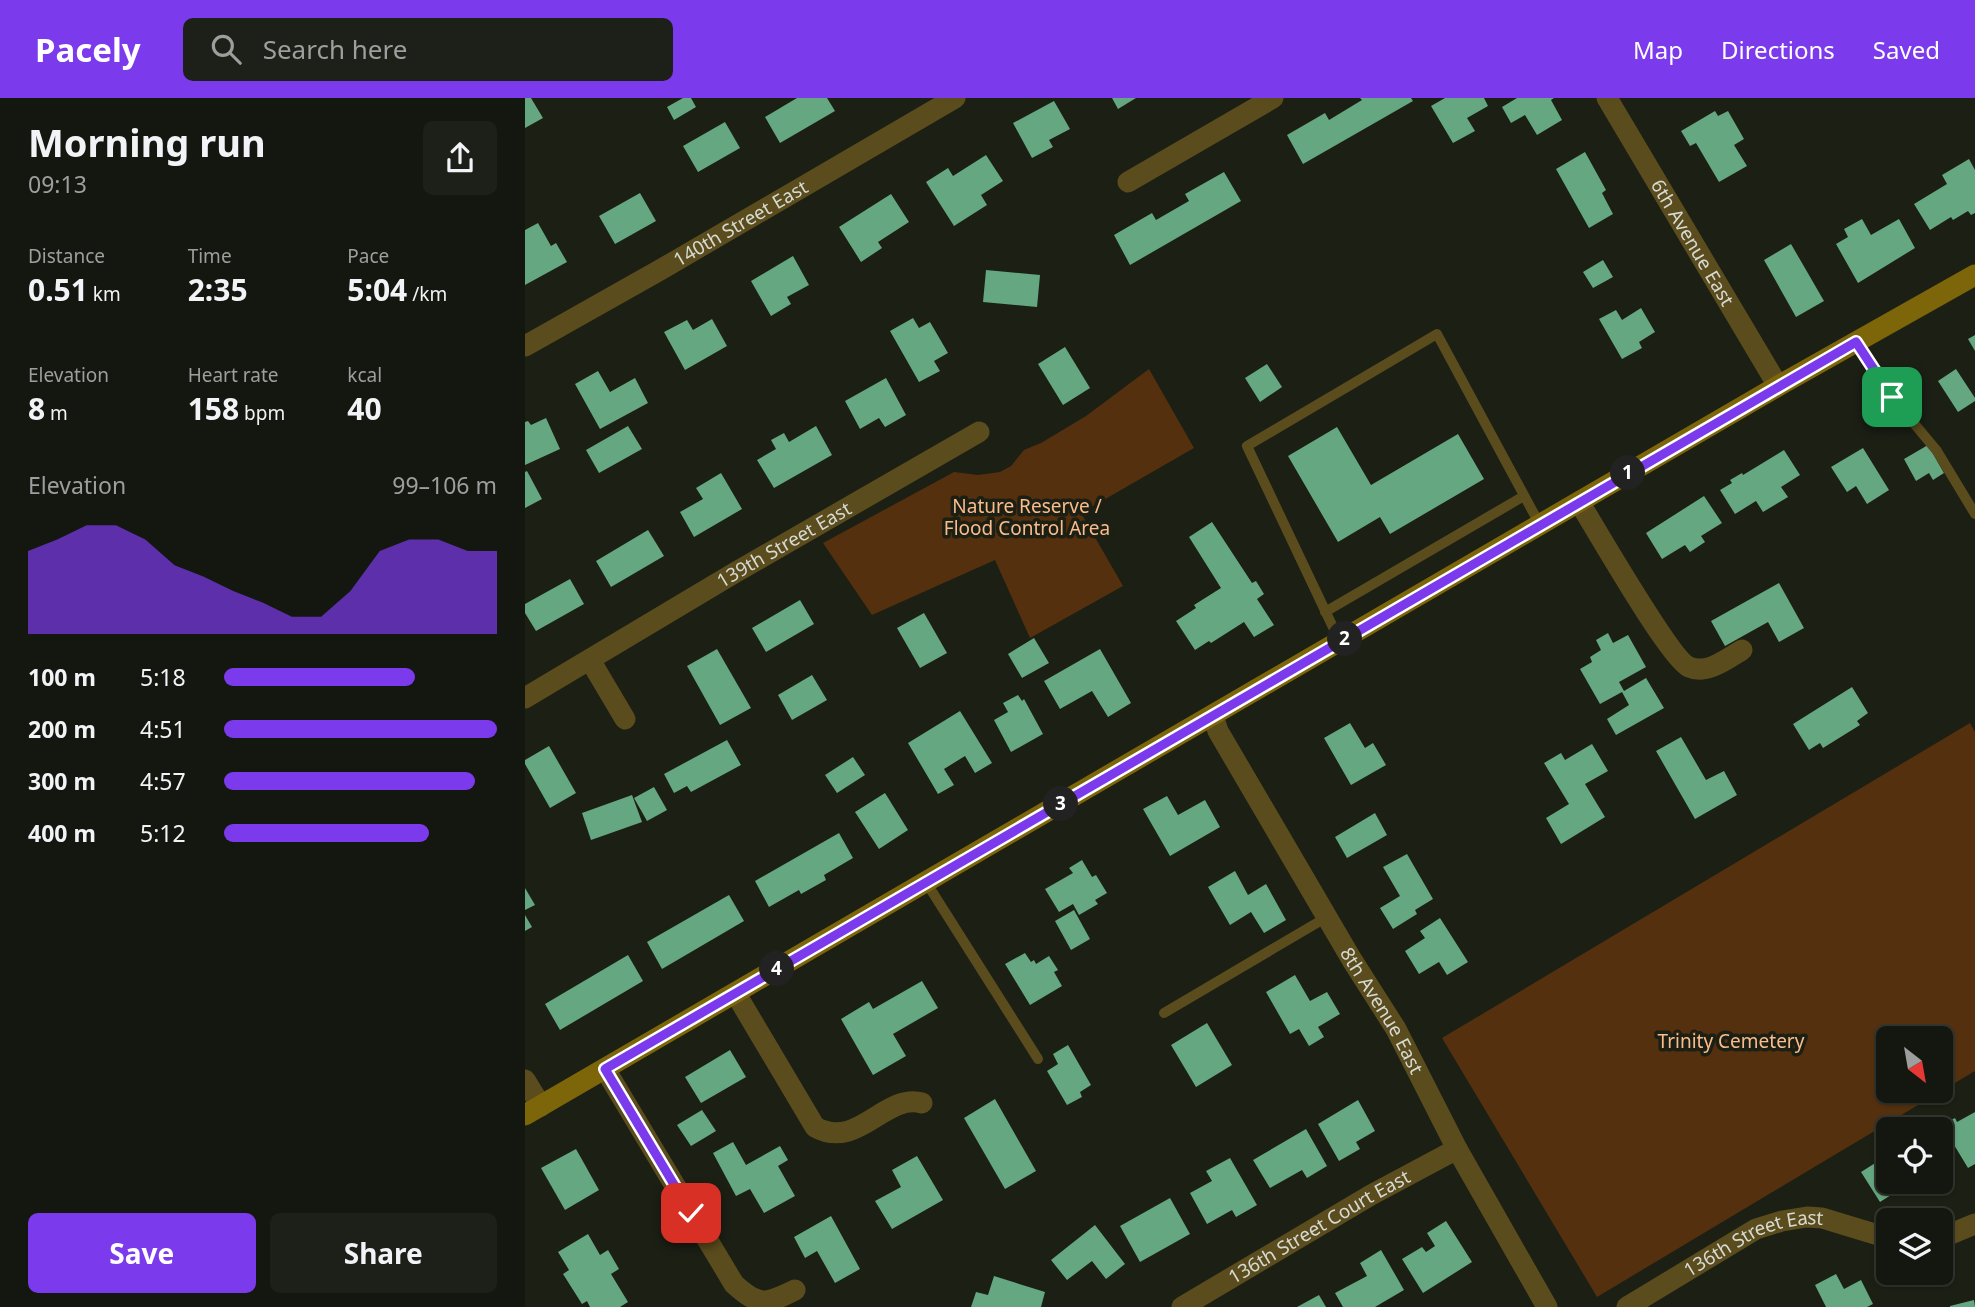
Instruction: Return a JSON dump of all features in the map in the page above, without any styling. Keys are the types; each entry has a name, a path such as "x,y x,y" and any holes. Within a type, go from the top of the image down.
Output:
{"street":[{"name":"140th Street East","path":"525,346 955,98"},
{"path":"1128,182 1273,98"},
{"name":"6th Avenue East","path":"1607,98 1778,387"},
{"path":"525,1080 533,1110 1975,275"},
{"name":"139th Street East","path":"525,698 979,432"},
{"path":"1579,502 1654,623 1681,661 1688,667 1702,670 1742,650"},
{"path":"590,660 625,719"},
{"name":"8th Avenue East","path":"1213,716 1218,731 1410,1055 1457,1149 1547,1307"},
{"path":"736,993 815,1127 826,1133 848,1132 897,1106 913,1101 922,1103"},
{"path":"605,1069 734,1284 748,1297 759,1301 771,1301 795,1290"},
{"name":"136th Street Court East","path":"1182,1307 1371,1195 1457,1149"},
{"name":"136th Street East","path":"1627,1307 1756,1228 1807,1217 1822,1218 1876,1234"},
{"path":"1953,1233 1975,1224"}],"lane":[{"path":"1340,642 1247,446 1437,334 1540,525"},
{"path":"1856,342 1892,397 1937,451 1975,514"},
{"path":"1325,612 1524,496"},
{"path":"926,882 1038,1059"},
{"path":"1164,1013 1327,916"}],"green space":[{"name":"Nature Reserve / Flood Control Area","path":"1149,369 1194,448 1081,513 1123,586 1030,638 995,560 872,615 823,543 954,472 978,475 1000,472 1011,466 1024,450 1086,416"},
{"name":"Trinity Cemetery","path":"1970,723 1975,732 1975,1071 1953,1084 1953,1026 1876,1026 1876,1103 1921,1103 1898,1117 1876,1117 1876,1130 1597,1297 1442,1038"}],"building":[{"path":"525,98 531,98 543,118 525,128"},
{"path":"683,98 691,98 696,107 674,120 667,107"},
{"path":"797,98 827,98 835,111 780,143 765,117"},
{"path":"1112,98 1136,98 1118,109"},
{"path":"1360,98 1411,98 1413,101 1303,164 1287,135 1325,113 1329,120 1362,100"},
{"path":"1445,98 1484,98 1488,106 1467,118 1475,131 1453,143 1431,106"},
{"path":"1517,98 1554,98 1551,100 1562,120 1537,135 1525,115 1511,123 1502,107"},
{"path":"1054,101 1070,129 1049,140 1053,147 1032,158 1013,123"},
{"path":"1715,111 1718,116 1728,111 1744,139 1734,145 1747,166 1719,182 1696,143 1690,146 1681,131"},
{"path":"725,122 740,148 698,172 683,146"},
{"path":"1585,152 1606,190 1602,193 1613,214 1589,228 1556,169"},
{"path":"986,155 1003,181 981,195 987,205 954,226 926,182 948,168 953,176"},
{"path":"1969,159 1975,170 1975,213 1971,215 1968,211 1953,220 1951,217 1930,230 1914,204 1947,184 1942,175"},
{"path":"1224,172 1241,201 1130,265 1114,235 1152,213 1156,220 1189,201 1185,194"},
{"path":"640,193 656,221 615,244 599,216"},
{"path":"891,194 909,222 878,242 882,248 861,262 839,227"},
{"path":"1862,219 1871,235 1899,219 1915,248 1858,283 1836,244 1848,237 1844,229"},
{"path":"538,223 551,246 556,243 567,262 525,285 525,230"},
{"path":"1791,244 1824,301 1796,317 1764,260"},
{"path":"793,256 809,285 787,297 791,304 771,316 751,281"},
{"path":"1603,260 1613,277 1593,288 1583,272"},
{"path":"986,270 1040,275 1037,307 983,302"},
{"path":"1641,308 1655,332 1639,342 1642,348 1622,359 1599,319 1616,310 1622,320"},
{"path":"913,318 919,328 930,322 948,353 934,361 940,371 919,382 890,331"},
{"path":"712,319 727,346 685,370 664,332 687,320 693,330"},
{"path":"1975,335 1975,351 1968,339"},
{"path":"1065,347 1090,388 1063,405 1038,364"},
{"path":"1267,364 1282,387 1260,402 1245,378"},
{"path":"1956,369 1975,398 1975,401 1958,412 1938,381"},
{"path":"598,371 610,392 635,378 648,403 600,429 575,384"},
{"path":"886,378 906,415 885,427 879,418 860,429 845,401"},
{"path":"546,418 560,449 525,465 525,422 528,421 531,425"},
{"path":"628,426 642,449 599,473 586,450"},
{"path":"816,426 832,455 774,488 757,460 776,449 771,440 784,433 789,442"},
{"path":"1337,427 1371,485 1458,434 1484,479 1390,534 1380,517 1338,542 1288,456"},
{"path":"1928,445 1944,473 1933,480 1929,473 1916,481 1904,459"},
{"path":"1863,448 1889,490 1867,504 1856,486 1847,492 1831,467"},
{"path":"1784,450 1800,475 1781,487 1788,497 1763,512 1756,501 1735,514 1720,490 1732,483 1730,480"},
{"path":"527,471 542,499 525,508 525,472"},
{"path":"721,473 742,509 694,537 680,512 703,499 696,488"},
{"path":"1704,496 1722,523 1701,536 1705,542 1690,552 1685,545 1662,559 1646,533"},
{"path":"1212,522 1252,583 1256,581 1264,594 1257,599 1274,625 1254,637 1244,622 1195,650 1176,621 1196,608 1194,605 1221,588 1189,537"},
{"path":"648,530 664,556 611,587 596,561"},
{"path":"570,579 584,604 536,631 525,613 525,604"},
{"path":"1779,583 1804,628 1779,642 1768,622 1725,646 1711,621"},
{"path":"800,600 814,624 766,652 752,628"},
{"path":"924,613 947,653 920,668 897,628"},
{"path":"1608,633 1613,643 1628,635 1646,667 1619,682 1624,691 1646,678 1664,708 1616,735 1607,719 1629,705 1622,692 1600,704 1580,669 1592,662 1590,657 1601,650 1596,640"},
{"path":"1034,638 1049,663 1022,678 1008,654"},
{"path":"717,649 751,708 720,725 687,666"},
{"path":"1100,649 1131,703 1108,717 1092,691 1060,709 1044,681"},
{"path":"812,675 827,700 792,720 778,695"},
{"path":"1852,687 1868,713 1857,721 1860,725 1823,748 1820,743 1809,750 1793,724"},
{"path":"1018,695 1022,701 1024,699 1043,734 1011,752 994,720 1008,712 1003,703"},
{"path":"960,711 992,763 975,773 965,756 944,769 954,785 938,794 908,743"},
{"path":"1350,723 1365,748 1373,743 1386,765 1351,785 1324,738"},
{"path":"1681,737 1706,780 1724,771 1737,795 1695,819 1656,751"},
{"path":"727,740 741,765 691,792 687,786 674,793 664,774"},
{"path":"1592,744 1608,771 1585,784 1605,817 1561,844 1546,818 1569,804 1544,763 1561,753 1565,760"},
{"path":"549,746 576,793 550,808 525,764 525,760"},
{"path":"853,757 865,775 837,793 825,775"},
{"path":"654,787 667,810 647,821 634,798"},
{"path":"885,793 908,830 879,849 855,812"},
{"path":"632,795 642,822 591,840 582,813"},
{"path":"1167,796 1178,815 1205,800 1220,827 1170,856 1143,809"},
{"path":"1375,813 1387,835 1347,858 1335,837"},
{"path":"839,833 853,858 824,875 826,880 801,894 799,890 769,907 755,881"},
{"path":"1407,854 1433,899 1415,910 1417,914 1393,929 1380,908 1400,896 1383,867"},
{"path":"1082,860 1092,877 1096,875 1107,893 1095,900 1098,904 1079,915 1073,904 1059,912 1045,889 1073,873 1069,868"},
{"path":"1235,871 1248,895 1266,884 1286,920 1264,933 1251,912 1230,925 1208,887"},
{"path":"525,888 535,905 525,910"},
{"path":"729,895 744,921 662,969 647,942"},
{"path":"1074,910 1090,939 1071,950 1055,921"},
{"path":"525,915 532,927 525,931"},
{"path":"1440,918 1468,962 1447,975 1439,962 1419,974 1405,951 1425,938 1420,931"},
{"path":"1025,953 1031,962 1034,960 1036,964 1049,956 1058,970 1054,972 1062,986 1030,1005 1005,964"},
{"path":"628,955 643,981 560,1030 545,1004"},
{"path":"1295,975 1310,1001 1327,992 1340,1014 1318,1027 1324,1037 1309,1046 1299,1029 1290,1034 1266,992"},
{"path":"922,981 938,1008 893,1034 906,1056 873,1075 841,1019 869,1002 873,1009"},
{"path":"1207,1023 1232,1065 1196,1087 1171,1045"},
{"path":"1068,1045 1091,1085 1080,1092 1082,1097 1067,1105 1047,1071 1058,1064 1053,1054"},
{"path":"730,1050 746,1077 701,1103 685,1077"},
{"path":"995,1099 1036,1171 1005,1189 964,1118"},
{"path":"1358,1100 1375,1131 1356,1142 1360,1149 1339,1161 1318,1124"},
{"path":"702,1110 716,1131 691,1146 677,1125"},
{"path":"1975,1112 1975,1164 1968,1168 1953,1143 1953,1119 1957,1122"},
{"path":"1306,1129 1327,1166 1307,1178 1302,1170 1270,1188 1253,1160"},
{"path":"733,1142 746,1165 780,1146 788,1160 778,1166 795,1196 764,1213 750,1189 736,1196 713,1153"},
{"path":"576,1149 599,1190 565,1210 541,1168"},
{"path":"917,1156 943,1200 892,1229 875,1201 901,1187 892,1170"},
{"path":"1230,1158 1257,1205 1236,1217 1232,1210 1207,1224 1190,1193 1212,1181 1206,1171"},
{"path":"1876,1163 1876,1194 1893,1194 1880,1202 1861,1172"},
{"path":"1170,1198 1190,1234 1140,1262 1120,1226"},
{"path":"831,1216 860,1269 835,1283 817,1251 805,1258 794,1237"},
{"path":"1446,1221 1472,1262 1423,1293 1402,1259 1422,1247 1426,1252 1435,1246 1427,1233"},
{"path":"1095,1225 1125,1264 1106,1279 1092,1261 1067,1280 1051,1260"},
{"path":"588,1234 600,1255 608,1250 619,1269 611,1274 628,1302 620,1307 590,1307 587,1301 582,1304 563,1274 569,1270 558,1252"},
{"path":"1381,1250 1404,1290 1375,1307 1343,1307 1335,1293 1367,1276 1360,1263"},
{"path":"1836,1274 1844,1289 1861,1280 1873,1304 1867,1307 1826,1307 1815,1285"},
{"path":"994,1276 1045,1292 1041,1307 971,1307 976,1292 988,1295"},
{"path":"1319,1295 1326,1307 1297,1307"},
{"path":"1974,1300 1975,1307 1950,1307 1950,1306"}],"route":[{"path":"691,1213 605,1069 1856,342 1892,397"}]}
